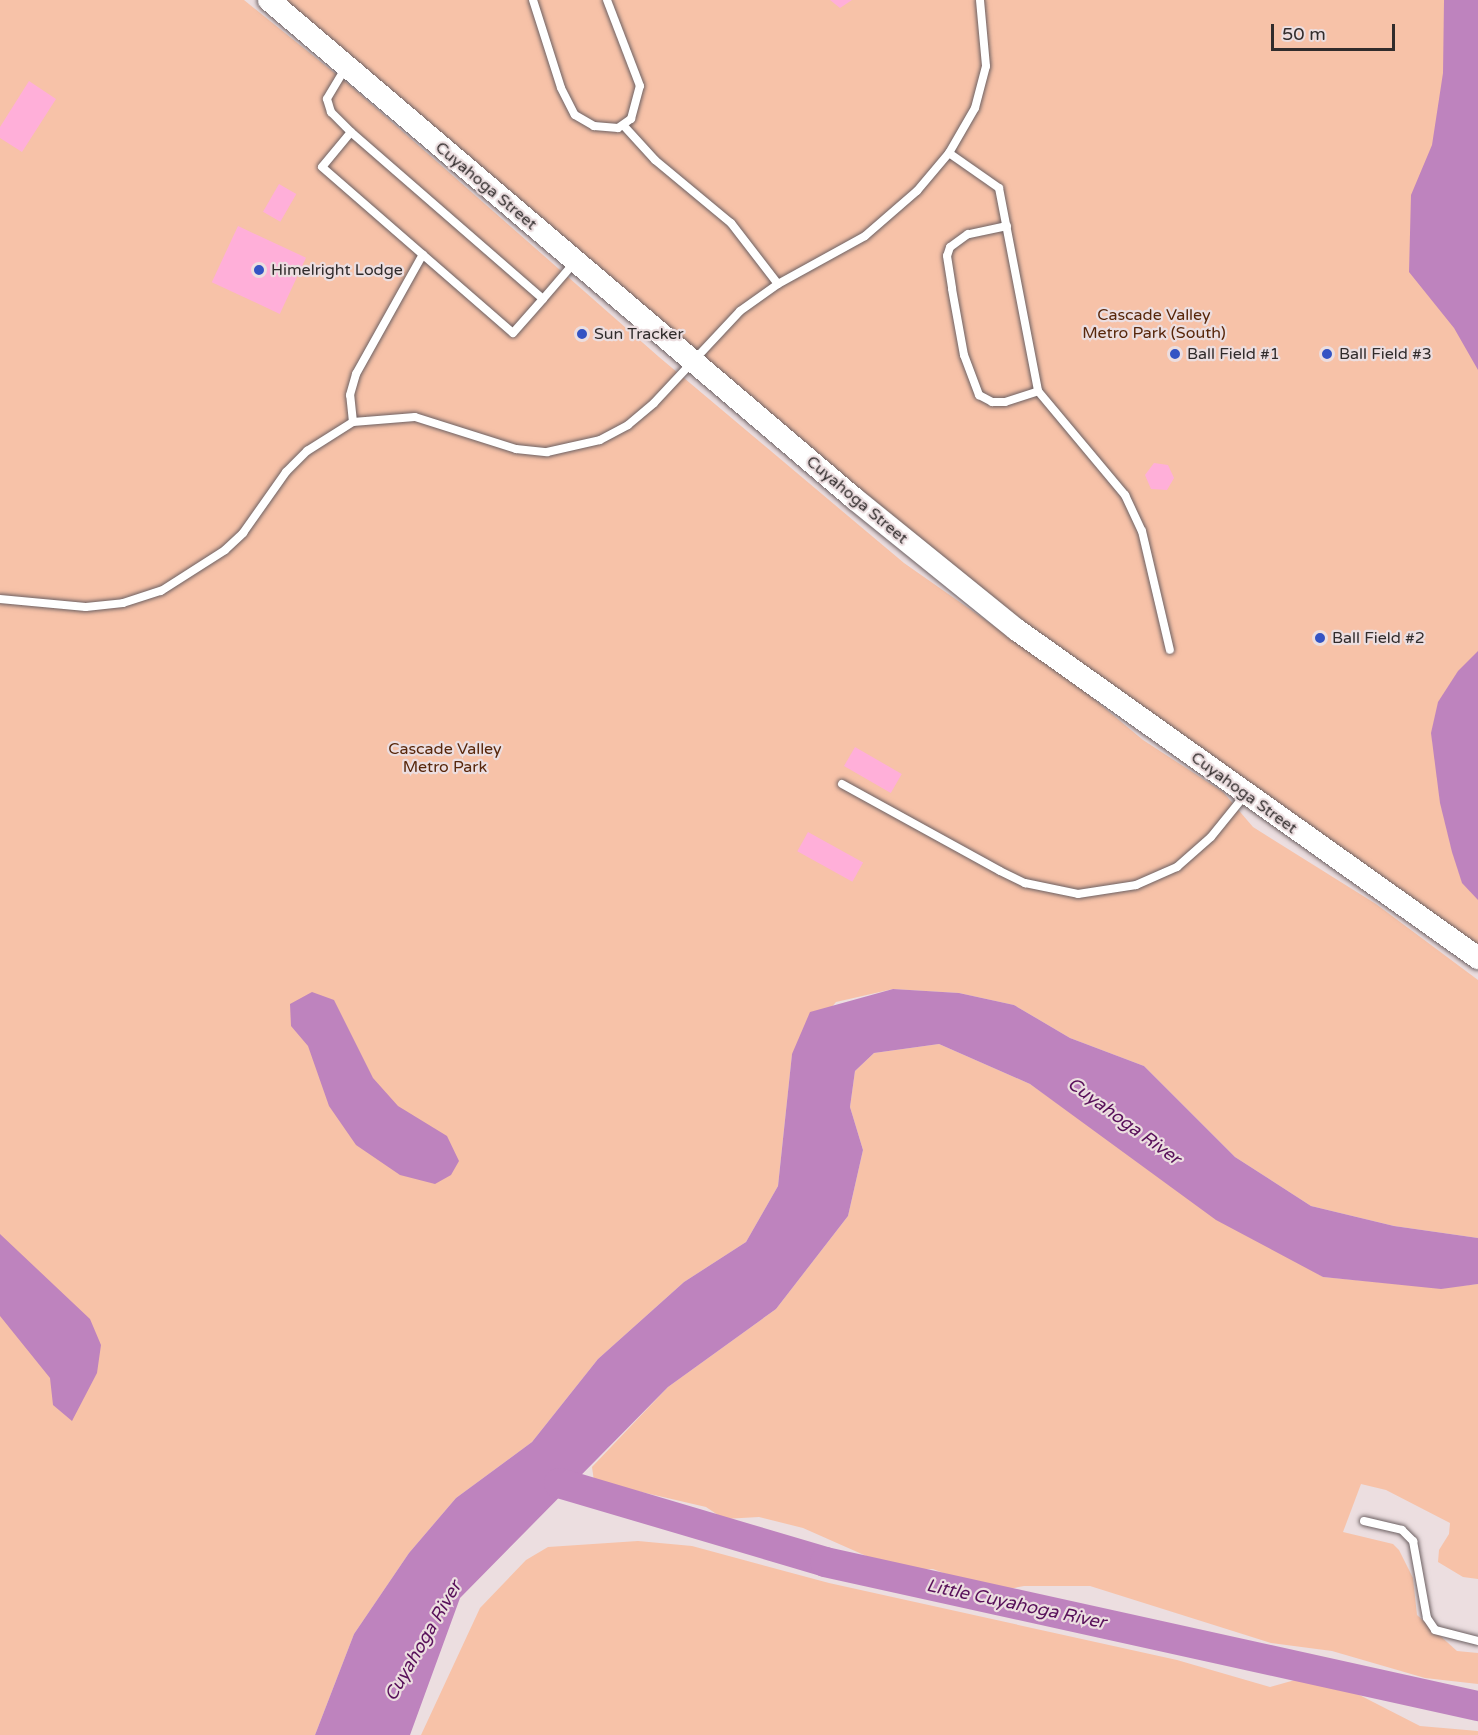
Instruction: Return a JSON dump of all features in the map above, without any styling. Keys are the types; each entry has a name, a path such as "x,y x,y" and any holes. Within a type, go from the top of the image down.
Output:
{"street":[{"name":"Cuyahoga Street","path":"268,0 855,499 1017,630 1478,958"}],"lane":[{"path":"533,0 554,70 575,115 594,126 624,126 655,160 731,223 778,284"},
{"path":"607,0 640,86 636,110 624,126"},
{"path":"0,599 86,608 123,603 161,591 225,550 243,532 286,472 307,451 352,422 415,417 516,449 547,452 600,440 628,425 654,403 740,311 778,284 835,254 892,215 949,153 975,108 984,77 986,45 980,0"},
{"path":"346,66 327,99 331,112 543,299"},
{"path":"351,132 322,166 513,333 575,261"},
{"path":"949,153 999,188 1007,226 1017,301 1038,391 1125,495 1142,531 1170,651"},
{"path":"1007,226 968,234 950,247 947,256 964,356 979,395 992,402 1005,402 1038,391"},
{"path":"352,422 350,395 356,374 423,254"},
{"path":"842,784 1009,875 1056,891 1078,894 1136,885 1177,867 1210,837 1245,794"},
{"path":"1364,1521 1402,1530 1413,1541 1427,1618 1435,1630 1478,1641"}],"green space":[{"name":"Cascade Valley Metro Park","path":"0,0 244,0 352,87 659,357 904,563 1071,680 1143,740 1223,792 1253,827 1376,904 1478,980 1478,1238 1394,1226 1311,1206 1235,1157 1144,1066 1070,1038 1014,1005 959,993 893,989 836,1002 792,1054 778,1186 746,1242 684,1282 598,1359 532,1442 456,1498 409,1553 354,1634 315,1735 0,1735"},
{"name":"Cascade Valley Metro Park (South)","path":"275,0 1478,0 1478,958 1070,668"},
{"path":"939,1044 1030,1084 1123,1149 1323,1277 1441,1288 1478,1284 1478,1579 1463,1577 1438,1562 1439,1550 1449,1534 1450,1523 1386,1490 1361,1484 1343,1532 1393,1544 1399,1550 1413,1578 1417,1615 1457,1651 1478,1653 1478,1684 1425,1678 1332,1651 1271,1643 1090,1586 1024,1586 1004,1590 975,1585 933,1569 898,1570 803,1528 759,1517 724,1519 706,1507 594,1481 592,1467 668,1387 776,1309 848,1216 863,1150 850,1107 855,1071 874,1053"},
{"path":"638,1541 692,1546 829,1583 1177,1660 1270,1687 1295,1680 1334,1682 1420,1726 1478,1731 1478,1735 421,1735 480,1608 526,1560 548,1547"}],"water":[{"path":"1444,0 1478,0 1478,370 1454,328 1409,272 1411,195 1432,145 1443,73"},
{"path":"1478,651 1478,900 1462,883 1452,852 1440,803 1431,733 1438,702 1458,671"},
{"name":"Cuyahoga River","path":"893,989 959,993 1014,1005 1070,1038 1144,1066 1235,1157 1311,1206 1394,1226 1478,1238 1478,1284 1441,1289 1323,1277 1216,1220 1030,1084 939,1044 874,1053 855,1071 850,1107 863,1150 848,1216 776,1309 668,1387 460,1598 410,1735 315,1735 354,1634 409,1553 456,1498 532,1442 598,1359 684,1282 746,1242 778,1186 792,1054 810,1012"},
{"path":"312,992 334,1000 373,1078 398,1106 447,1136 459,1161 451,1175 435,1184 400,1175 356,1145 329,1106 308,1046 291,1026 290,1004"},
{"path":"0,1234 90,1319 101,1345 97,1373 72,1421 53,1405 50,1378 0,1316"}],"building":[{"path":"830,0 852,0 840,8"},
{"path":"29,81 56,99 22,152 0,138 0,127"},
{"path":"279,184 296,194 280,222 263,212"},
{"name":"Himelright Lodge","path":"238,226 306,258 280,314 212,282"},
{"path":"1154,463 1168,465 1174,478 1167,490 1151,489 1145,475"},
{"path":"855,747 902,774 891,793 844,766"},
{"path":"808,832 863,863 852,882 797,851"}],"waterway":[{"name":"Little Cuyahoga River","path":"559,1483 825,1562 1478,1706"}],"place":[{"name":"Himelright Lodge","path":"259,270"},
{"name":"Sun Tracker","path":"582,334"},
{"name":"Ball Field #1","path":"1175,354"},
{"name":"Ball Field #3","path":"1327,354"},
{"name":"Ball Field #2","path":"1320,638"}]}
